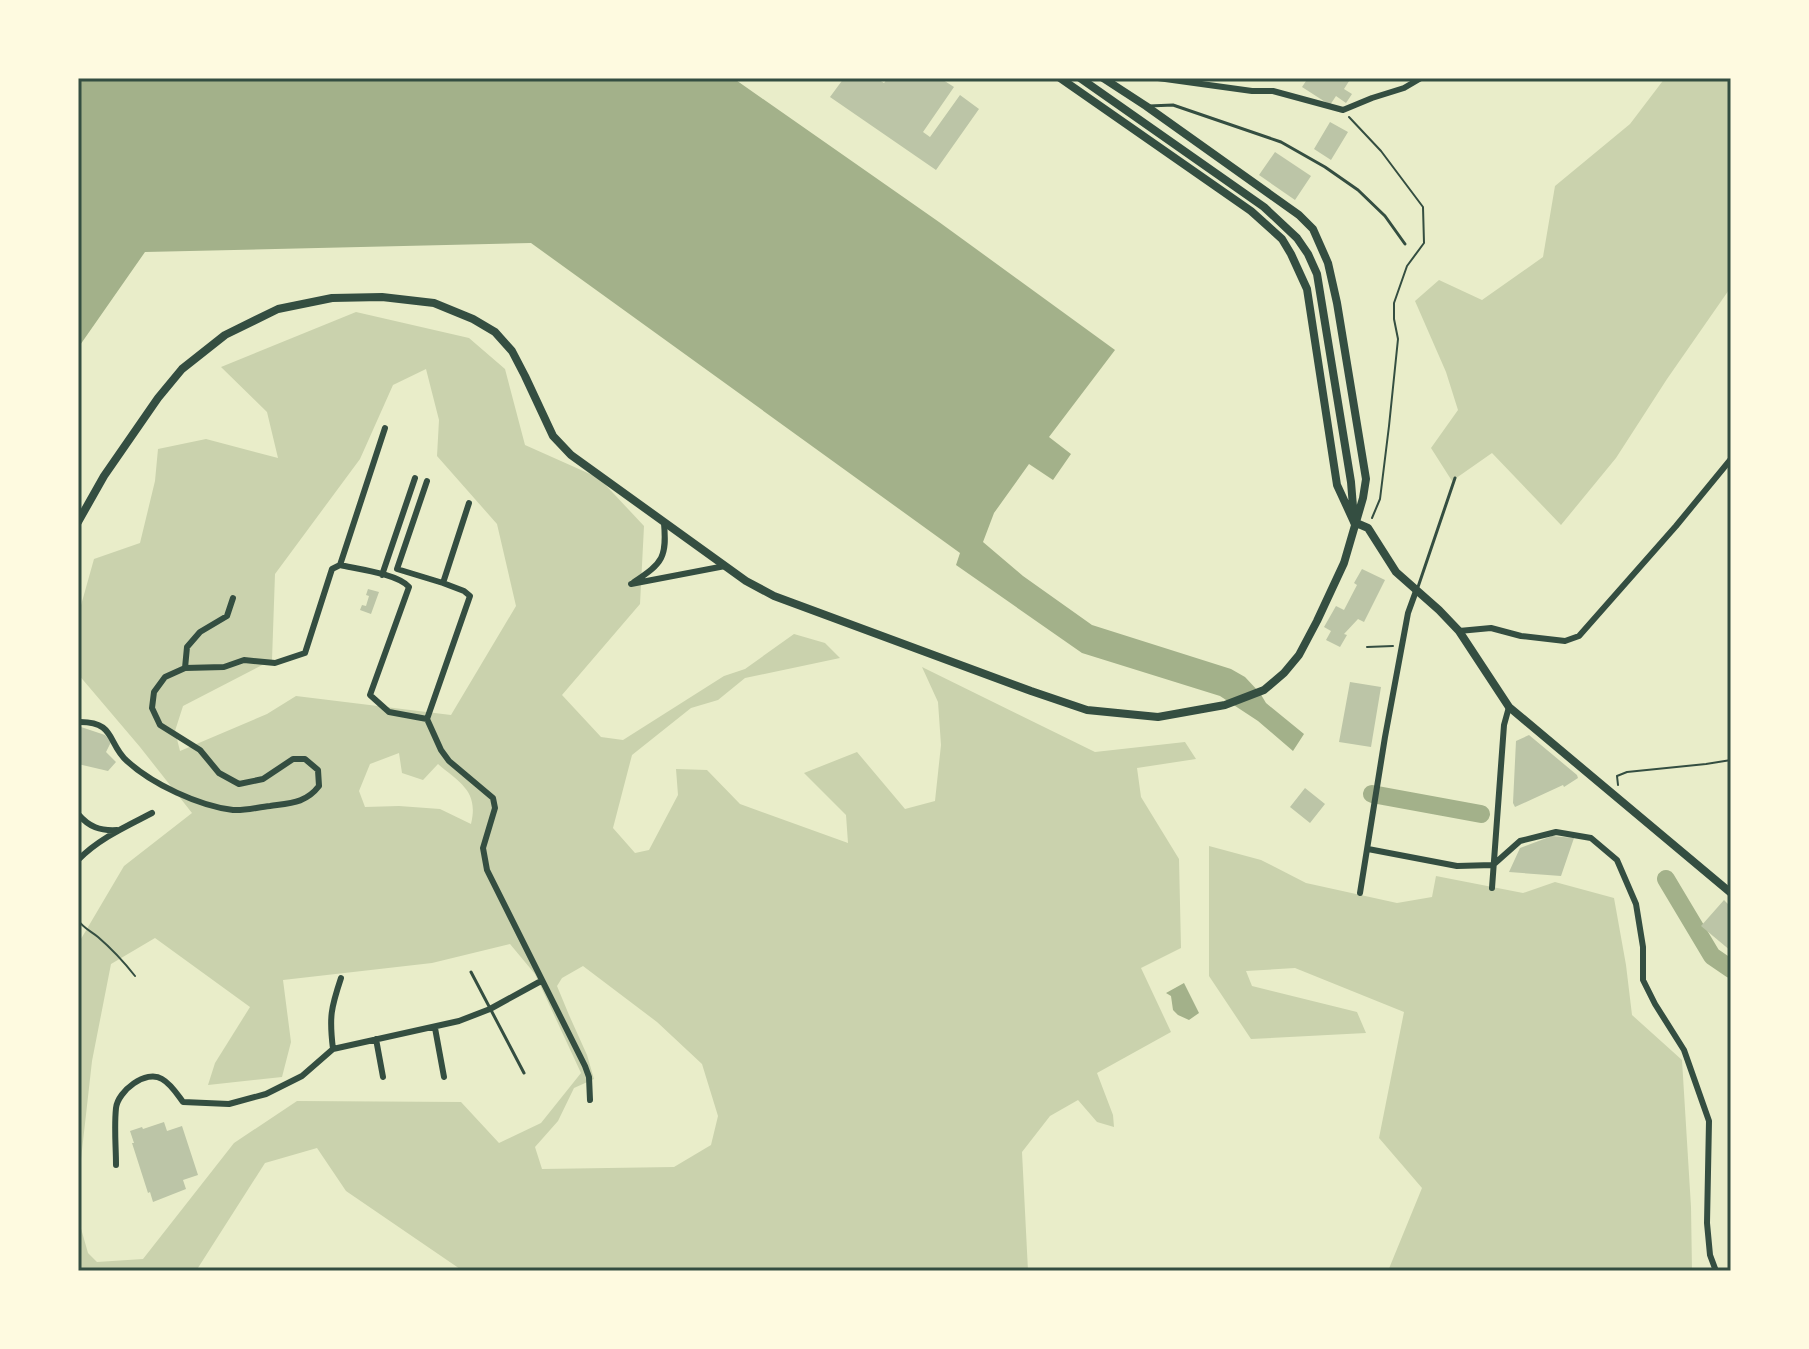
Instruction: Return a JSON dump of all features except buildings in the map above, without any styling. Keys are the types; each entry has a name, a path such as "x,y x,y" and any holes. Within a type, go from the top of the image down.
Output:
{"street":[{"path":"1061,78 1251,211 1282,239 1307,289 1337,485 1354,522 1368,528 1396,572 1459,631 1509,707 1731,893"},
{"path":"1080,78 1264,207 1297,238 1308,254 1317,274 1351,482 1354,522"},
{"path":"78,522 104,476 158,398 182,369 225,335 278,309 332,298 382,297 434,303 495,332 519,363 553,436 571,455 746,581 774,596 1087,710 1158,717 1229,704 1264,690 1299,655 1311,633 1344,563 1366,479 1328,263 1313,229 1289,207 1103,78"},
{"path":"1158,78 1273,91 1343,110 1404,88 1421,78"},
{"path":"340,565 385,428"},
{"path":"1459,631 1491,628 1521,636 1565,641 1579,636 1731,459"},
{"path":"382,575 415,478"},
{"path":"427,481 397,569 443,583 470,596 427,719 449,761 493,798 495,808 483,848 487,870 585,1066 590,1100"},
{"path":"443,583 469,503"},
{"path":"664,523 666,544 660,560 656,567 631,584 725,566"},
{"path":"78,722 93,722 103,728 114,740 123,759 154,781 206,803 235,810 300,801 311,796 319,786 318,770 305,759 293,759 263,779 239,784 219,773 200,750 160,725 152,708 154,692 165,677 185,668 224,667 244,660 275,663 305,653 332,569 340,565 406,582 409,587 370,695 389,712 427,719"},
{"path":"1360,893 1385,737 1408,613 1416,591"},
{"path":"185,668 187,647 200,632 227,616 233,598"},
{"path":"1492,888 1504,725 1509,707"},
{"path":"78,860 121,829 152,813"},
{"path":"78,814 85,823 96,828 121,829"},
{"path":"1368,849 1457,866 1493,865 1520,841 1556,832 1591,838 1617,860 1636,904 1643,947 1643,980 1684,1050 1709,1121 1707,1223 1710,1255 1716,1271"},
{"path":"333,1049 331,1007 341,978"},
{"path":"116,1165 116,1107 120,1097 131,1086 149,1075 159,1076 168,1082 183,1102 229,1104 266,1094 302,1076 333,1049 459,1021 490,1009 541,981"},
{"path":"435,1028 444,1077"},
{"path":"376,1039 383,1077"}],"lane":[{"path":"1146,106 1173,105 1281,142 1358,190 1385,216 1405,244"},
{"path":"1416,591 1455,478"},
{"path":"471,972 524,1073"}],"path":[{"path":"1343,110 1381,151 1423,207 1424,243 1407,266 1394,303 1398,339 1389,426 1380,499 1368,528"},
{"path":"1367,647 1403,645"},
{"path":"1619,799 1617,776 1627,772 1731,760"},
{"path":"78,920 112,949 135,976"}],"shaded area":[{"path":"78,78 733,78 1115,350 1049,437 1071,454 1053,480 1029,464 994,513 983,542 1023,576 1092,625 1231,669 1245,677 1266,703 1304,734 1293,751 1258,721 1220,696 1082,653 956,565 960,553 531,243 145,252 78,348"},
{"path":"1665,78 1731,78 1731,287 1616,458 1561,525 1492,453 1452,481 1431,448 1458,410 1446,372 1415,301 1439,280 1482,300 1543,257 1555,186 1630,124"},
{"path":"356,312 469,338 505,369 525,445 599,478 644,526 640,604 562,695 601,737 623,740 724,676 745,669 794,634 825,643 840,658 745,678 718,700 691,708 632,755 613,828 635,853 649,850 678,795 676,769 707,770 740,804 848,843 846,815 804,773 857,752 905,809 935,801 941,745 938,702 922,667 1095,752 1185,742 1196,759 1137,768 1141,797 1179,859 1181,948 1141,968 1171,1032 1097,1073 1113,1115 1114,1127 1097,1122 1078,1100 1050,1116 1022,1152 1028,1271 463,1271 346,1191 317,1148 265,1163 196,1271 78,1271 78,1218 88,1253 97,1262 143,1259 234,1143 297,1101 461,1102 499,1143 541,1123 581,1073 535,974 510,944 432,963 283,980 291,1042 282,1077 208,1085 215,1063 250,1007 155,938 111,964 92,1061 78,1186 78,944 124,866 192,813 78,674 78,616 94,559 140,543 155,481 158,449 206,439 278,458 267,412 221,367","holes":["426,369 439,420 437,456 497,524 516,606 451,715 296,696 267,714 180,751 175,731 183,706 272,660 275,574 360,459 393,385","399,753 402,773 423,780 438,764 470,796 471,824 440,809 365,807 359,791 370,764","583,966 657,1022 702,1064 718,1116 711,1145 674,1167 542,1169 535,1147 558,1121 574,1088 594,1079 557,986 562,978"]},
{"path":"1209,846 1261,860 1306,883 1397,903 1432,897 1436,876 1523,893 1555,882 1614,898 1632,1015 1682,1060 1692,1271 1388,1271 1422,1188 1379,1138 1404,1012 1295,968 1246,971 1252,986 1357,1012 1366,1033 1251,1039 1209,976"},
{"path":"1184,983 1199,1013 1189,1020 1173,1010 1171,996 1166,993"}],"waterway":[{"path":"1372,794 1481,814"},
{"path":"1666,879 1712,956 1731,969"}]}
